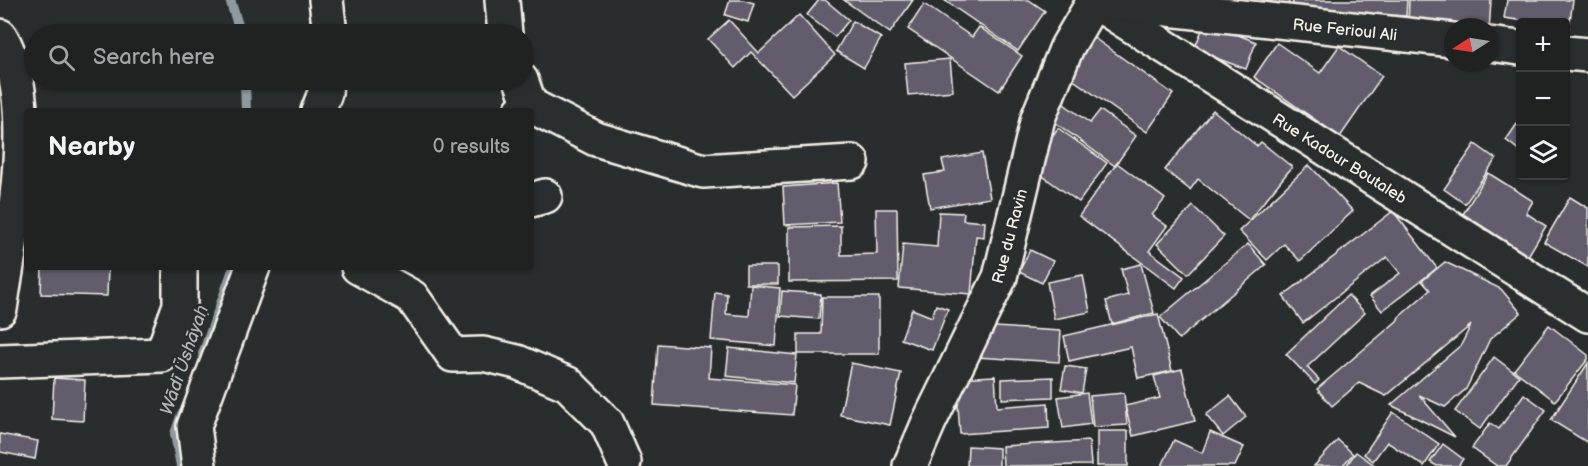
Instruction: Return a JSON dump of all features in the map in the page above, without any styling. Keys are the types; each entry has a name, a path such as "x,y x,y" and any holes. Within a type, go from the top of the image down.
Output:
{"street":[{"path":"327,0 329,24"},
{"path":"502,0 504,24"},
{"name":"Rue Ferioul Ali","path":"1093,1 1444,39"},
{"name":"Rue Kadour Boutaleb","path":"1093,1 1588,315"},
{"name":"Rue du Ravin","path":"910,466 1000,277 1038,118 1067,47 1093,1"},
{"path":"0,36 14,69 20,102 22,199 0,309"},
{"path":"1498,45 1516,47"},
{"path":"1570,53 1588,55"},
{"path":"319,108 325,90"},
{"path":"524,98 596,139 703,171 852,162"},
{"path":"0,361 162,355 180,306 180,270"},
{"path":"199,466 194,426 252,270"},
{"path":"363,270 412,297 453,355 483,354 517,362 568,384 607,423 624,462"}],"building":[{"path":"730,0 754,3 748,22 725,15"},
{"path":"819,0 825,0 849,20 835,37 807,15"},
{"path":"844,0 913,0 890,33"},
{"path":"944,0 1029,0 1045,11 1018,51"},
{"path":"1262,0 1289,0 1288,10 1261,8"},
{"path":"1293,0 1407,0 1406,16 1292,11"},
{"path":"1409,0 1491,0 1490,18 1444,18 1444,26 1408,25"},
{"path":"1507,0 1573,0 1570,21 1570,18 1504,18"},
{"path":"924,4 972,37 979,27 1022,56 999,91 908,29"},
{"path":"799,15 835,55 792,95 751,52 735,68 708,39 729,20 759,53"},
{"path":"853,21 881,38 864,68 836,51"},
{"path":"1205,22 1256,42 1246,69 1194,50"},
{"path":"1087,33 1173,94 1147,132 1061,71"},
{"path":"1277,43 1320,73 1339,46 1382,76 1340,137 1254,77"},
{"path":"950,59 953,91 908,95 905,63"},
{"path":"1057,99 1090,123 1100,110 1136,136 1115,166 1045,115"},
{"path":"1213,110 1257,146 1261,142 1292,167 1249,220 1198,179 1190,190 1165,170"},
{"path":"1516,125 1516,148 1506,140"},
{"path":"1058,128 1107,163 1079,202 1030,167"},
{"path":"1475,144 1496,159 1465,204 1444,189"},
{"path":"982,153 990,198 930,208 924,175 945,172 942,160"},
{"path":"1117,163 1165,199 1152,215 1167,226 1149,251 1184,277 1176,288 1079,216"},
{"path":"1309,165 1353,211 1300,261 1284,244 1267,260 1239,231"},
{"path":"1488,173 1533,201 1526,213 1546,226 1528,256 1463,214"},
{"path":"837,183 840,222 785,225 783,187"},
{"path":"1570,197 1588,208 1588,267 1544,242"},
{"path":"1193,206 1224,236 1188,274 1157,244"},
{"path":"876,209 897,209 898,281 789,282 789,227 841,226 841,255 877,254"},
{"path":"1393,211 1437,268 1382,311 1370,296 1400,273 1387,257 1303,323 1283,296"},
{"path":"939,212 964,213 963,220 985,222 984,237 976,236 971,294 899,288 903,244 937,247"},
{"path":"1248,244 1266,265 1179,339 1160,317"},
{"path":"1030,250 1053,261 1042,283 1019,272"},
{"path":"1445,262 1501,289 1521,313 1490,339 1466,389 1445,407 1419,395 1455,437 1391,405 1461,345 1471,325 1386,396 1359,383 1332,406 1317,389 1430,290 1422,281"},
{"path":"1141,264 1154,313 1112,324 1106,301 1128,295 1121,269"},
{"path":"746,266 778,266 778,284 746,284"},
{"path":"42,270 108,270 107,296 41,294"},
{"path":"1083,275 1090,312 1054,319 1047,282"},
{"path":"751,285 780,288 776,346 711,340 715,292 727,294 726,314 749,316"},
{"path":"782,291 821,294 819,319 780,316"},
{"path":"1348,295 1365,313 1307,367 1319,380 1315,384 1286,354"},
{"path":"822,297 879,297 879,354 798,354 798,334 821,334"},
{"path":"936,305 948,309 932,350 901,339 912,309 932,317"},
{"path":"1158,314 1172,371 1138,378 1131,347 1069,361 1064,336"},
{"path":"1549,325 1588,355 1588,359 1555,401 1514,370"},
{"path":"977,326 1061,331 1059,362 976,357"},
{"path":"658,344 711,348 709,378 795,385 792,415 654,405"},
{"path":"729,348 797,355 794,383 726,376"},
{"path":"1494,357 1519,376 1480,429 1455,411"},
{"path":"851,363 901,373 890,425 840,415"},
{"path":"1588,363 1588,443 1551,420"},
{"path":"1065,366 1086,369 1082,393 1061,389"},
{"path":"1182,369 1195,421 1133,436 1125,406 1160,398 1154,376"},
{"path":"995,376 997,407 1048,403 1049,428 960,434 956,378"},
{"path":"1053,377 1053,397 1002,399 1002,379"},
{"path":"54,378 85,380 83,421 52,419"},
{"path":"1087,393 1091,424 1063,428 1058,397"},
{"path":"1124,393 1127,425 1093,427 1090,396"},
{"path":"1524,394 1546,410 1506,466 1497,466 1472,448 1490,423 1499,429"},
{"path":"1230,396 1246,417 1223,436 1206,415"},
{"path":"1393,412 1439,444 1424,466 1387,442 1373,461 1364,454"},
{"path":"1097,431 1128,431 1128,466 1097,466"},
{"path":"1210,432 1244,447 1235,466 1162,466 1174,440 1202,453"},
{"path":"0,434 38,441 35,459 0,452"},
{"path":"1338,440 1353,454 1342,466 1314,466"},
{"path":"1089,441 1091,465 1003,466 1002,446"},
{"path":"1443,444 1463,459 1458,466 1437,466 1430,462"},
{"path":"968,446 999,448 999,466 967,466"},
{"path":"1356,452 1376,466 1346,466"}],"waterway":[{"name":"Wādī Ūshāyaḥ","path":"230,0 238,24"},
{"name":"Wādī Ūshāyaḥ","path":"245,90 246,108"},
{"name":"Wādī Ūshāyaḥ","path":"203,354 233,270"},
{"name":"Wādī Ūshāyaḥ","path":"181,466 175,434 182,414"}]}
